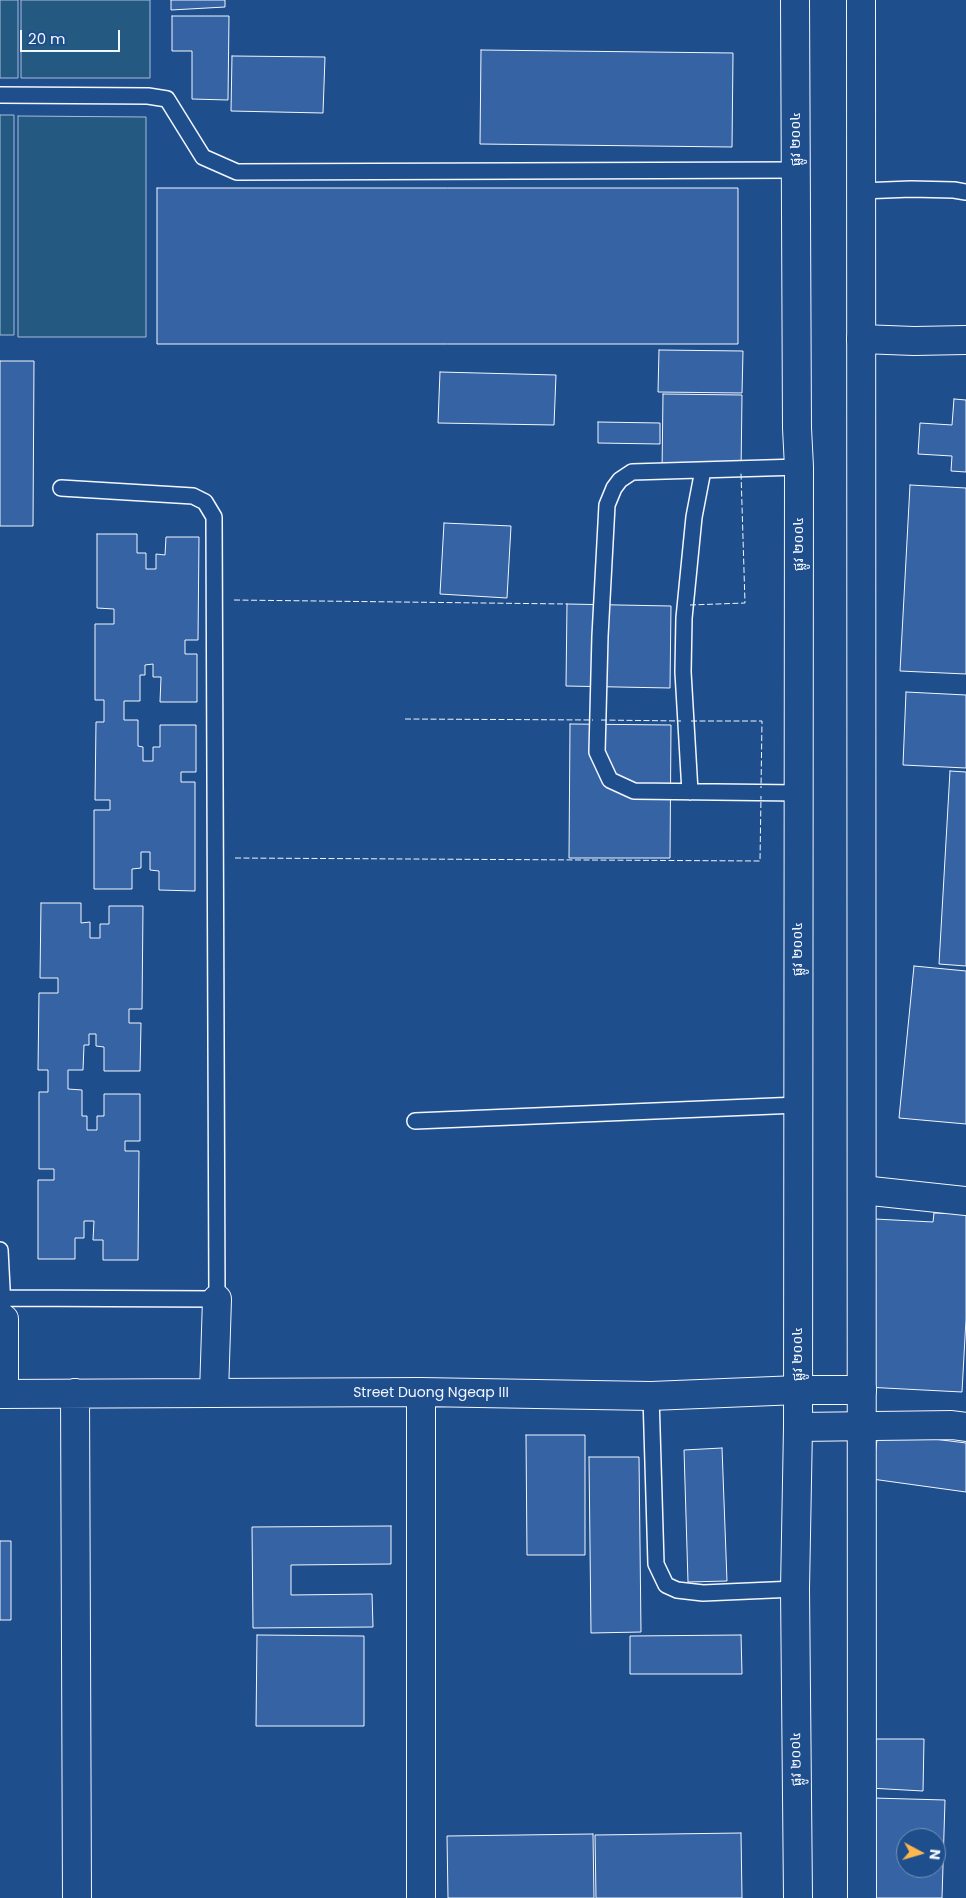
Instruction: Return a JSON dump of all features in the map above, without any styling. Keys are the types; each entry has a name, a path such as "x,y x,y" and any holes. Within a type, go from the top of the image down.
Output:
{"main road":[{"name":"ផ្លូវ ២០០៤","path":"795,0 797,418 799,467 798,1428 795,1589 798,1898"},
{"path":"861,0 862,1898"},
{"path":"861,339 966,340"},
{"path":"862,1190 966,1201"},
{"path":"214,1393 217,1299"},
{"path":"2,1394 4,1309"},
{"name":"Street Duong Ngeap III","path":"2,1394 421,1392 651,1396 798,1390 862,1390"},
{"path":"421,1392 421,1898"},
{"path":"75,1394 77,1898"},
{"path":"798,1428 952,1425 966,1427"}],"lane":[{"path":"0,94 148,96 167,99 203,157 237,172 796,170"},
{"path":"861,191 911,189 966,192"},
{"path":"798,793 634,792 610,780 597,752 600,636 607,505 614,488 620,480 632,472 799,467"},
{"path":"690,792 683,672 684,618 694,517 703,470"},
{"path":"0,1250 4,1309 217,1299 214,517 205,502 193,496 61,488"},
{"path":"415,1122 798,1105"},
{"path":"651,1396 656,1564 666,1585 677,1590 703,1593 795,1589"}],"shaded area":[{"path":"0,0 18,0 18,78 0,78"},
{"path":"21,0 150,0 150,78 21,78"},
{"path":"0,115 14,115 14,335 0,335"},
{"path":"18,116 146,117 146,337 18,337"}],"building":[{"path":"171,0 225,0 225,7 171,10"},
{"path":"172,16 229,16 228,100 192,99 192,51 172,51"},
{"path":"481,50 733,53 732,147 480,144"},
{"path":"232,56 325,57 323,113 231,111"},
{"path":"157,188 738,188 738,344 157,344"},
{"path":"659,350 743,351 742,393 658,392"},
{"path":"0,361 34,361 33,526 0,526"},
{"path":"440,372 556,375 554,425 438,423"},
{"path":"663,394 742,395 741,473 662,472"},
{"path":"954,399 966,400 966,472 951,471 952,456 918,454 920,423 952,425"},
{"path":"598,422 660,423 660,444 598,443"},
{"path":"910,485 966,488 966,674 900,671"},
{"path":"444,523 511,526 507,598 440,594"},
{"path":"97,534 137,534 137,553 146,553 146,569 156,569 156,554 165,555 166,537 199,537 198,640 185,640 185,654 197,654 197,702 160,702 161,677 153,677 153,664 145,665 145,675 140,675 140,701 124,701 124,720 138,720 138,746 143,747 143,761 153,761 153,747 160,747 160,725 196,725 196,772 181,772 181,782 195,782 195,891 159,890 159,871 150,870 150,852 141,852 141,868 132,869 132,889 94,889 94,810 110,810 110,800 95,800 96,722 104,722 104,700 95,700 95,624 114,624 114,609 97,608"},
{"path":"567,604 671,606 670,688 566,686"},
{"path":"906,692 966,695 966,768 903,765"},
{"path":"570,724 671,725 670,858 569,858"},
{"path":"950,771 966,772 966,966 939,964"},
{"path":"41,903 81,903 81,923 90,922 90,938 100,938 100,924 109,924 109,906 143,906 142,1009 129,1009 129,1023 141,1023 140,1071 104,1071 104,1047 96,1046 96,1034 89,1034 89,1045 84,1045 83,1070 68,1070 68,1089 82,1090 82,1116 87,1116 87,1130 97,1130 97,1116 104,1116 104,1094 140,1094 140,1141 125,1141 125,1151 139,1151 138,1260 103,1260 103,1240 93,1240 94,1221 84,1221 84,1238 75,1238 75,1259 38,1259 38,1180 54,1180 54,1169 39,1169 39,1092 48,1092 48,1070 38,1070 39,993 58,993 58,978 40,978"},
{"path":"914,966 966,971 966,1124 899,1118"},
{"path":"934,1213 966,1214 966,1319 962,1392 865,1387 875,1219 933,1222"},
{"path":"878,1432 966,1443 966,1492 872,1479"},
{"path":"526,1435 585,1435 585,1555 527,1555"},
{"path":"722,1448 727,1581 688,1582 684,1450"},
{"path":"589,1457 639,1457 641,1632 591,1633"},
{"path":"391,1526 391,1564 291,1565 291,1595 372,1594 373,1627 253,1628 252,1527"},
{"path":"0,1541 11,1541 11,1620 0,1620"},
{"path":"257,1635 364,1636 364,1726 256,1726"},
{"path":"741,1635 742,1674 630,1674 630,1636"},
{"path":"867,1739 924,1739 923,1791 869,1788"},
{"path":"873,1798 945,1800 944,1828 896,1828 896,1878 943,1878 942,1898 869,1898"},
{"path":"741,1833 742,1898 596,1898 595,1835"},
{"path":"593,1834 594,1898 448,1898 447,1836"}],"fence":[{"path":"690,605 745,603 741,473"},
{"path":"234,600 567,604"},
{"path":"405,719 593,720"},
{"path":"601,720 681,721"},
{"path":"691,721 762,721 761,788"},
{"path":"235,858 760,861 761,796"}]}
